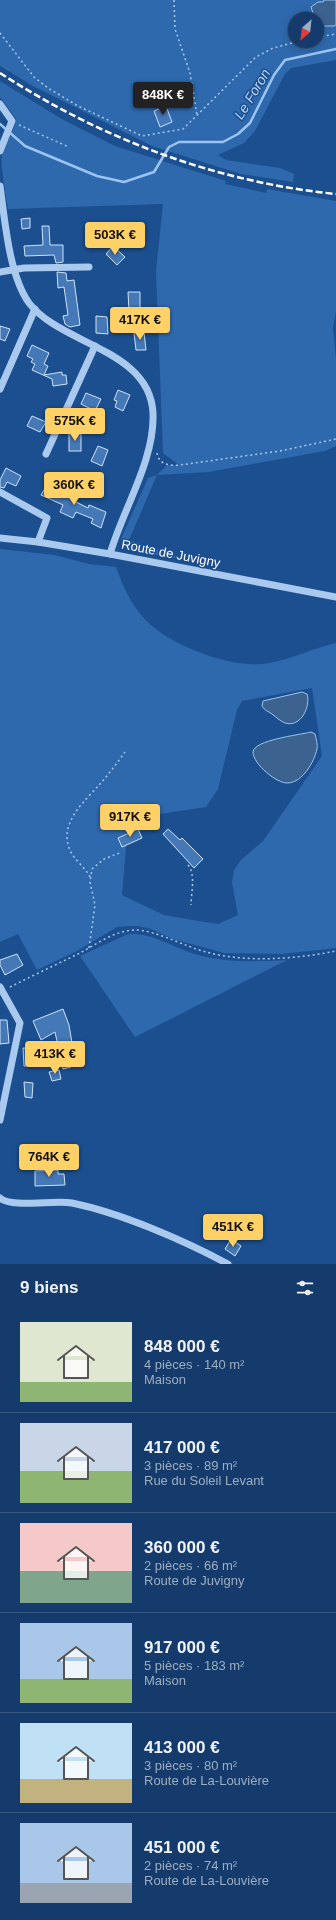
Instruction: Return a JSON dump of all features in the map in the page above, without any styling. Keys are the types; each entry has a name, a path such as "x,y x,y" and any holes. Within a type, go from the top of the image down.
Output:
{"street":[{"path":"0,104 12,123 0,150"},
{"path":"0,186 15,271 20,287 35,309 53,325 121,361 132,371 148,394 153,414 151,436 145,460 110,554"},
{"path":"0,272 15,271 24,268 89,266"},
{"path":"0,389 35,309"},
{"path":"46,454 95,346"},
{"path":"0,492 47,518 38,542"},
{"name":"Route de Juvigny","path":"0,538 38,542 110,554 336,597"},
{"path":"0,1120 20,1023 1,988"},
{"path":"1,1200 18,1204 59,1202 94,1209 158,1232 228,1264"}],"path":[{"path":"174,0 175,29 190,73 197,116"},
{"path":"0,33 34,77 78,106 134,134 145,136 183,129 256,57 273,48 288,44"},
{"path":"324,36 336,34"},
{"path":"12,123 69,147"},
{"path":"157,449 159,459 172,466 280,451 336,439"},
{"path":"90,877 70,850 67,838 68,831 77,807 99,785 125,752"},
{"path":"89,948 95,905 90,877 92,869 97,863 122,852"},
{"path":"188,865 191,869 191,905"},
{"path":"1,988 118,934 139,930 192,948 224,956 246,958 302,956 336,951"}],"shaded area":[{"path":"0,0 336,0 336,60 291,68 285,74 255,131 244,143 218,155 226,160 280,168 294,174 293,182 241,174 152,146 33,86 0,66"},
{"path":"324,0 336,0 336,25 324,26 324,12 313,12 311,7 318,2 323,2"},
{"path":"0,81 60,118 115,146 226,181 225,184 266,193 267,189 336,201 336,311 333,328 336,359 336,446 325,451 209,472 157,475 167,465 179,465 163,453 156,271 163,204 8,209 2,172 2,153 14,128 16,119 0,97"},
{"path":"157,475 129,540 190,561 130,550 123,547 121,539 148,478"},
{"path":"0,549 55,555 89,564 116,567 130,599 140,614 152,626 177,642 224,660 240,663 269,663 336,643 336,948 282,954 224,953 173,939 151,929 138,926 129,926 117,927 77,951 37,970 18,934 0,942","holes":["312,688 322,756 263,841 241,860 234,870 232,882 238,915 218,924 193,920 164,915 122,895 126,847 147,816 206,807 218,789 237,710 242,701"]},
{"path":"302,692 307,694 308,704 306,710 300,719 291,724 283,722 265,710 262,706 263,701"},
{"path":"311,732 315,734 317,742 316,754 303,775 293,782 283,782 272,777 261,767 254,757 253,752 255,748 261,744"},
{"path":"128,934 145,935 195,954 218,959 252,961 287,960 135,1037 80,956"}],"building":[{"path":"166,106 172,122 160,127 154,111"},
{"path":"30,218 30,228 22,229 21,219"},
{"path":"42,226 49,226 50,245 63,245 63,262 56,263 54,255 25,256 24,246 43,245"},
{"path":"113,246 125,257 117,265 106,254"},
{"path":"57,272 66,273 67,281 74,280 80,325 70,327 65,324 63,316 68,315 64,287 58,288"},
{"path":"128,292 140,292 140,311 129,311"},
{"path":"96,316 107,317 108,334 96,333"},
{"path":"0,326 10,329 5,341 0,339"},
{"path":"144,332 146,350 136,350 134,333"},
{"path":"32,345 49,353 44,364 48,366 44,375 62,372 62,375 66,375 67,384 53,386 52,379 32,370 35,364 31,362 33,359 27,356"},
{"path":"118,390 130,395 123,411 115,407 117,401 114,400"},
{"path":"86,393 101,399 95,411 81,404"},
{"path":"32,416 46,422 40,432 27,426"},
{"path":"69,433 81,433 81,451 69,451"},
{"path":"98,446 108,450 102,466 91,461"},
{"path":"6,468 21,476 16,486 7,482 4,488 0,487 0,480"},
{"path":"47,485 76,497 74,501 88,508 89,505 106,512 101,528 91,523 93,519 76,512 73,518 60,512 63,505 41,495"},
{"path":"138,829 142,838 122,847 118,838"},
{"path":"168,829 180,840 182,838 203,859 194,868 163,834"},
{"path":"17,954 23,965 5,975 0,965 0,960"},
{"path":"63,1009 69,1025 72,1043 67,1044 71,1067 63,1069 55,1032 41,1040 33,1021"},
{"path":"0,1020 7,1020 9,1043 0,1044"},
{"path":"23,1048 41,1048 42,1066 24,1066"},
{"path":"59,1070 61,1079 52,1081 49,1072"},
{"path":"24,1082 33,1083 32,1098 25,1097"},
{"path":"58,1170 58,1174 64,1174 65,1185 35,1186 35,1171"},
{"path":"231,1239 241,1246 235,1256 225,1249"}],"waterway":[{"name":"Le Foron","path":"0,124 25,146 97,176 124,182 154,172 169,147 179,142 223,142 238,134 250,123 274,75 285,60 336,49"}],"railway":[{"path":"0,73 39,97 79,118 119,137 161,154 203,168 247,179 291,188 336,194"}]}
